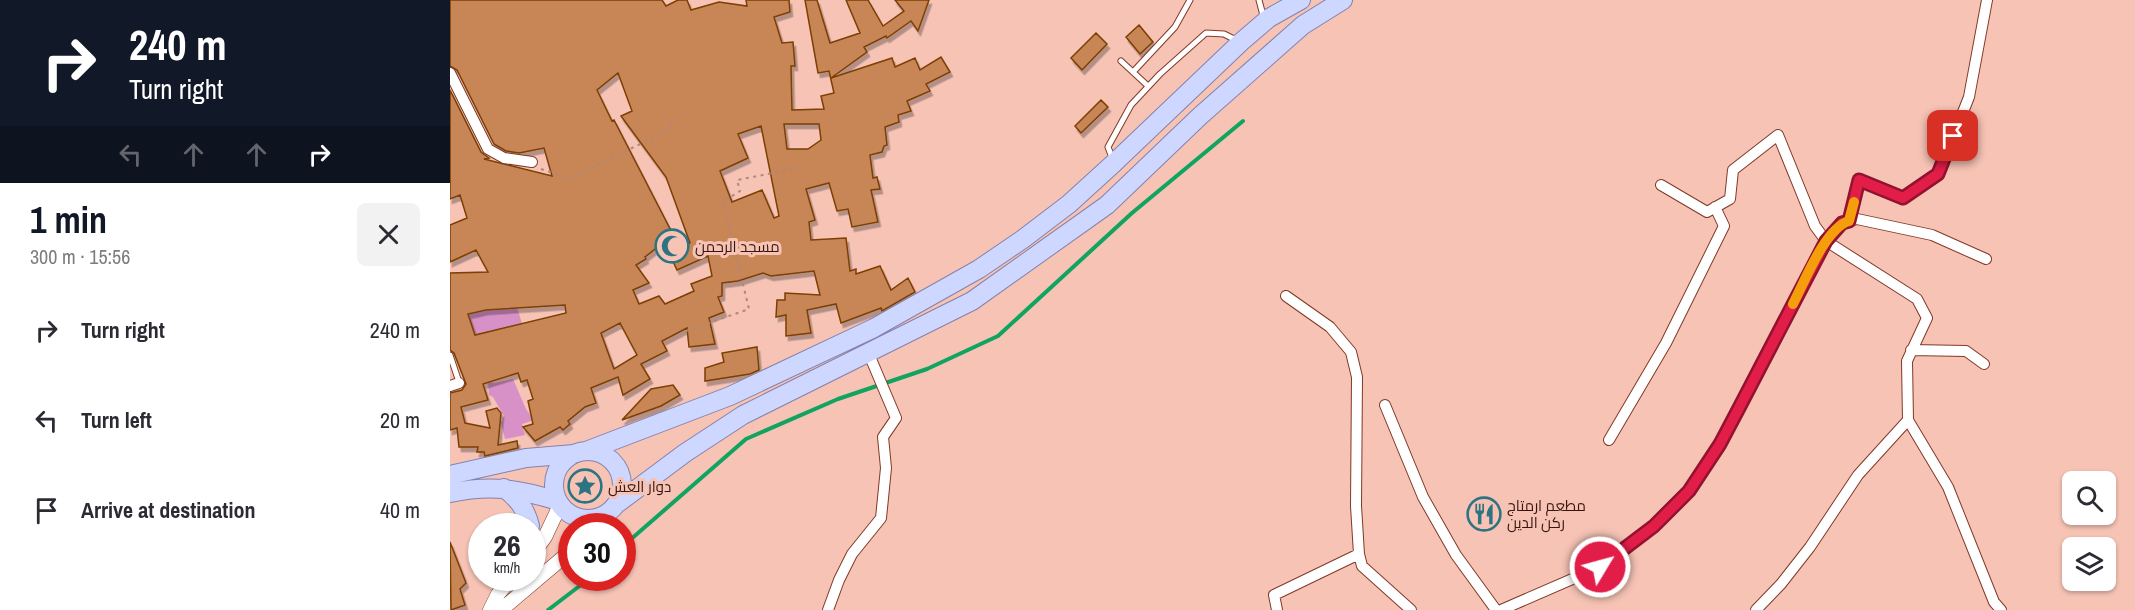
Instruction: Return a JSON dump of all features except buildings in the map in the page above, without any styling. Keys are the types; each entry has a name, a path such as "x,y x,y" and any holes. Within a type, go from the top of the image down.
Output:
{"main road":[{"path":"559,503 555,493 556,474 560,466 580,452 730,396 874,328 979,269 1069,204 1240,42 1265,21 1301,0"},
{"path":"607,513 685,453 743,415 972,301 1107,205 1200,116 1303,25 1343,0"},
{"path":"450,475 526,458 596,451 615,462 620,472 623,482 618,503"},
{"path":"450,493 482,487 524,491 559,503 570,513"},
{"path":"504,488 518,499 527,513"}],"street":[{"path":"1849,221 1859,180 1903,198 1938,174 1968,97 1987,0"},
{"path":"450,73 488,149 504,158 532,162"},
{"path":"1661,185 1707,212 1730,199 1733,170 1778,135 1815,226 1826,241 1917,300 1928,318 1907,361 1908,420 1948,487 1994,607"},
{"path":"1609,440 1666,344 1724,226 1715,207"},
{"path":"1501,610 1600,567 1654,526 1689,491 1726,433 1826,241 1842,223 1857,219 1932,235 1986,259"},
{"path":"1286,296 1330,327 1352,352 1357,377 1356,494 1359,554 1362,566 1411,610"},
{"path":"1911,351 1966,351 1984,363"},
{"path":"828,610 838,580 852,554 881,518 886,468 883,437 896,418 868,352"},
{"path":"1385,405 1424,497 1456,555 1496,610"},
{"path":"1756,610 1810,548 1858,475 1908,420"},
{"path":"546,535 559,503"},
{"path":"1278,610 1274,596 1359,554"},
{"path":"501,610 558,562"},
{"path":"490,610 501,591"}],"lane":[{"path":"1133,72 1175,27 1190,0"},
{"path":"1259,0 1265,21"},
{"path":"1114,163 1108,147 1131,105 1148,86 1206,33 1224,34 1240,42"},
{"path":"1121,61 1148,86"},
{"path":"450,356 455,384"}],"path":[{"path":"532,162 545,172 565,177 574,176 661,134 687,111"},
{"path":"686,332 749,309 723,202 740,191 737,180 799,168"}],"shaded area":[{"path":"517,307 523,327 504,328 475,335 466,314 492,309"},
{"path":"513,379 526,409 534,420 522,424 525,435 505,439 501,423 504,416 493,397 489,395 488,382 495,383"}],"waterway":[{"path":"636,535 746,439 838,399 927,369 998,336 1132,213 1243,121"},
{"path":"548,610 573,591"}],"slow traffic":[{"path":"1793,304 1826,241 1842,223 1849,221 1854,202"}],"place":[{"name":"مسجد الرحمن","path":"672,246"},
{"name":"دوار العش","path":"585,486"},
{"name":"مطعم ارمتاج ركن الدين","path":"1484,514"}],"route":[{"path":"1600,567 1654,526 1689,491 1720,444 1826,241 1842,223 1849,221 1859,180 1903,198 1938,174 1953,136"}]}
